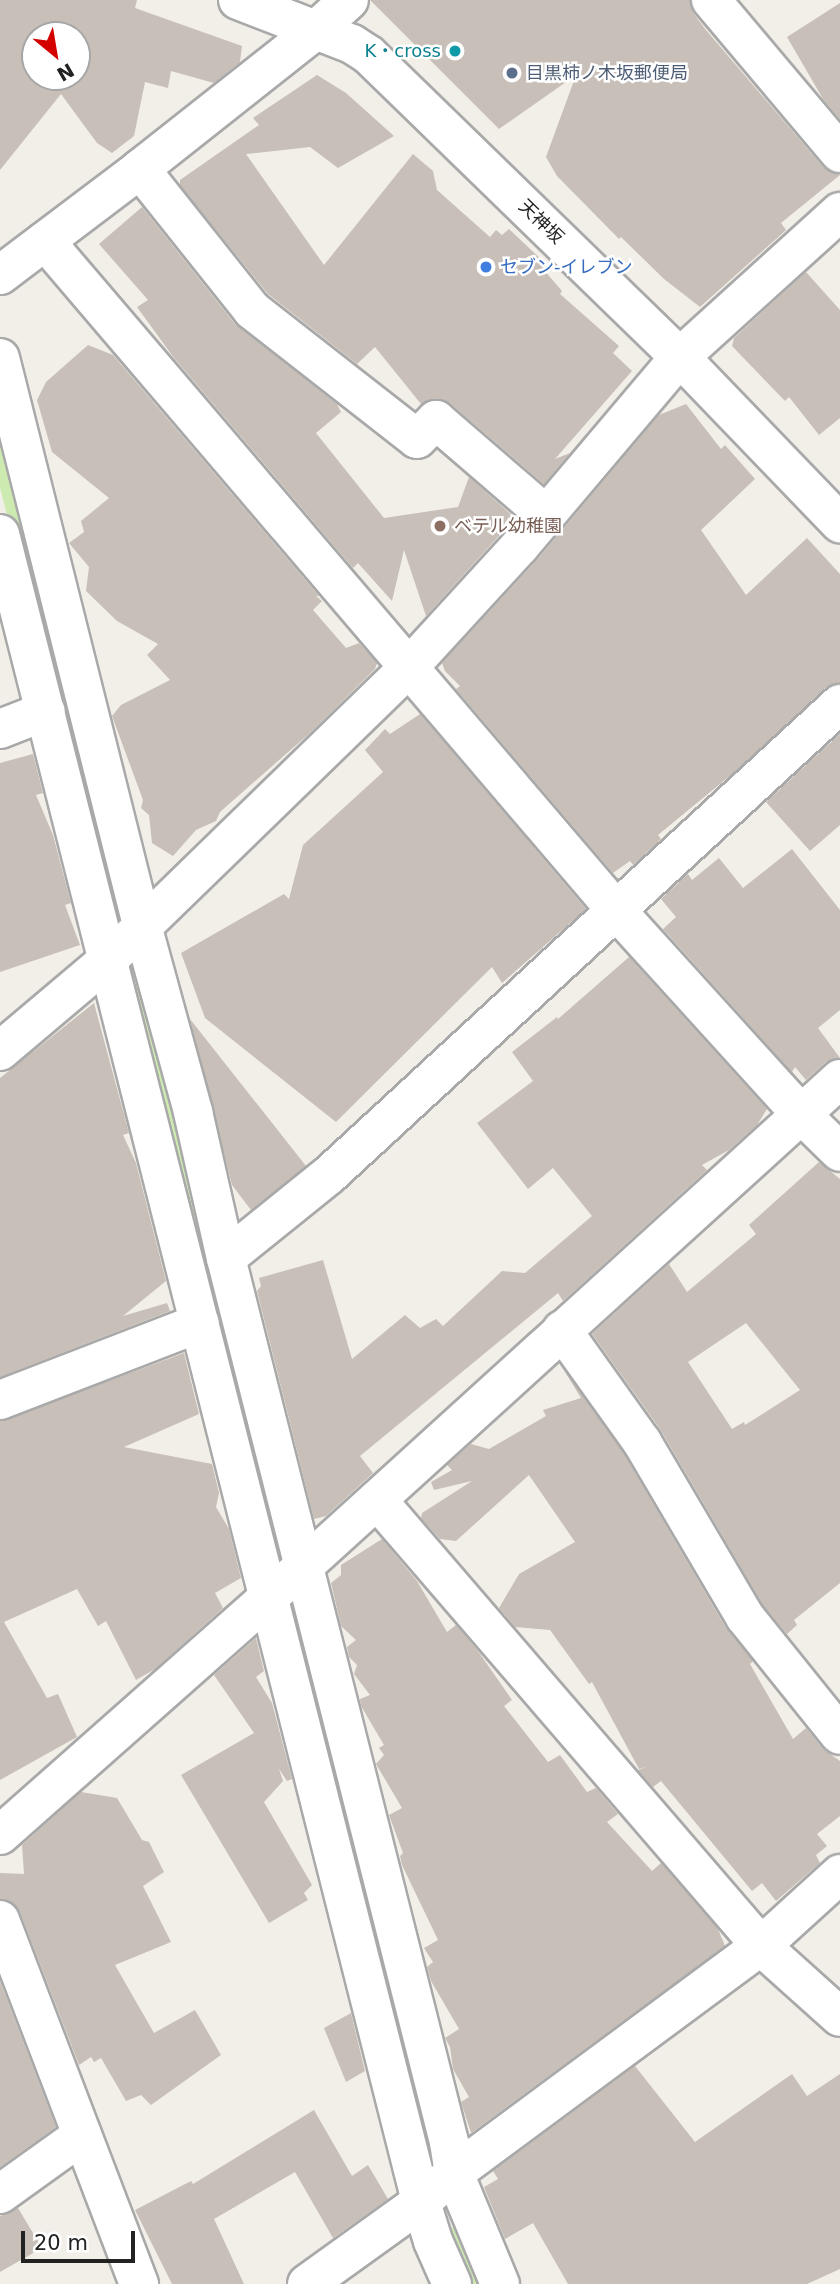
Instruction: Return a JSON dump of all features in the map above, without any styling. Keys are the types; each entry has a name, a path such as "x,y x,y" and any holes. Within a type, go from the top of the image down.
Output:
{"street":[{"name":"天神坂","path":"239,0 317,29 352,44 369,55 680,357 840,523"},
{"path":"0,275 140,169 317,29 349,0"},
{"path":"711,0 840,153"},
{"path":"140,169 252,310 417,439 436,420 546,515"},
{"path":"0,1051 109,959 409,667 546,515 680,357 840,212"},
{"path":"45,241 615,909 801,1114 840,1152"},
{"path":"0,358 142,925 193,1112 226,1258 449,2142 454,2173 500,2284"},
{"path":"0,534 422,2202 433,2241 452,2284"},
{"path":"226,1258 329,1175 840,704"},
{"path":"0,729 46,711"},
{"path":"0,1835 305,1565 840,1079"},
{"path":"0,1400 200,1323"},
{"path":"562,1330 642,1442 745,1617 840,1735"},
{"path":"377,1500 761,1946 840,2017"},
{"path":"307,2284 422,2202 454,2173 761,1946 840,1874"},
{"path":"0,1920 139,2284"},
{"path":"0,2194 82,2135"}],"green space":[{"path":"0,386 128,906 116,931 0,488"},
{"path":"138,984 145,984 289,1559 275,1565 129,991"},
{"path":"456,2225 492,2284 462,2284 445,2233"}],"building":[{"path":"0,0 137,0 135,8 242,46 240,62 214,83 171,71 168,88 145,82 134,136 112,153 97,143 61,94 0,170"},
{"path":"370,0 690,0 694,14 706,30 823,167 840,175 781,223 786,230 700,307 664,279 621,237 619,239 557,176 546,157 576,75 499,129"},
{"path":"840,3 840,119 823,99 787,37"},
{"path":"317,75 346,93 394,136 338,168 310,147 246,154 324,265 413,154 433,171 437,190 490,237 496,230 502,235 509,229 546,264 543,269 562,291 560,294 619,346 613,353 632,371 555,459 570,453 544,484 450,403 440,399 421,404 375,347 357,364 268,294 180,185 180,180 259,125 253,118"},
{"path":"142,207 235,324 337,404 341,412 316,433 384,518 458,507 469,477 515,518 426,616 404,550 392,601 358,563 353,568 174,358 137,307 148,300 99,244"},
{"path":"806,272 840,310 840,418 819,435 789,397 785,401 732,346 734,338"},
{"path":"88,345 113,355 319,596 316,596 322,601 313,610 346,648 359,643 377,663 375,669 311,732 220,812 216,821 196,830 173,856 152,843 149,815 141,808 143,800 112,716 121,705 170,680 147,655 158,644 117,621 86,591 89,567 69,543 84,532 81,521 109,498 52,452 37,400 46,382"},
{"path":"686,404 721,449 725,445 755,479 701,530 746,595 807,538 840,574 840,683 825,688 737,770 658,835 661,839 633,865 630,861 613,873 456,689 460,686 445,671 442,663 537,560 659,415"},
{"path":"420,714 586,909 502,983 492,967 336,1122 205,1018 181,953 284,894 289,899 303,845 383,772 365,750 385,729 390,734"},
{"path":"840,734 840,825 810,851 766,802"},
{"path":"33,754 43,793 36,795 53,835 71,903 65,905 80,945 0,972 0,763"},
{"path":"792,849 840,910 840,1010 818,1028 840,1058 826,1062 806,1080 795,1067 792,1072 663,929 676,917 661,899 688,874 692,880 719,858 743,888"},
{"path":"629,957 767,1109 757,1125 729,1150 702,1165 707,1170 563,1301 558,1293 360,1456 373,1473 326,1516 314,1519 257,1291 261,1286 259,1278 323,1260 352,1359 405,1315 420,1328 436,1319 443,1326 502,1271 525,1273 592,1216 553,1168 528,1189 477,1123 533,1081 512,1052 557,1017 558,1019"},
{"path":"94,1003 129,1133 123,1135 136,1163 166,1281 123,1316 167,1303 170,1311 0,1377 0,1078"},
{"path":"190,1019 306,1166 251,1210 232,1185"},
{"path":"819,1162 840,1179 840,1583 794,1620 797,1625 787,1634 763,1605 660,1429 592,1334 669,1264 687,1292 756,1234 749,1225","holes":["746,1323 800,1390 745,1425 744,1422 732,1429 688,1362"]},
{"path":"184,1353 199,1414 124,1447 212,1464 219,1493 216,1507 229,1529 241,1578 215,1593 223,1608 155,1669 136,1680 106,1621 98,1626 77,1589 4,1622 47,1698 58,1694 77,1737 0,1780 0,1421"},
{"path":"562,1367 624,1454 726,1628 753,1661 750,1664 793,1739 806,1728 823,1749 840,1761 840,1816 817,1834 827,1846 816,1855 820,1863 776,1901 762,1883 752,1891 661,1781 653,1787 638,1770 649,1766 639,1769 592,1682 589,1684 550,1630 515,1627 499,1608 519,1574 575,1542 529,1475 456,1541 440,1539 421,1518 422,1513 472,1481 434,1490 431,1482 452,1470 447,1465 471,1444 489,1449 546,1416 543,1410 581,1398"},
{"path":"382,1539 417,1581 447,1632 456,1625 478,1651 512,1700 504,1706 548,1762 560,1755 587,1792 596,1788 618,1814 607,1822 652,1871 661,1863 718,1929 725,1946 471,2133 461,2102 469,2097 453,2069 450,2047 445,2038 459,2029 431,1981 427,1967 433,1962 424,1948 438,1940 402,1865 400,1856 403,1853 389,1815 402,1808 376,1764 384,1755 379,1748 384,1745 361,1706 360,1699 370,1695 354,1674 357,1665 349,1657 347,1647 356,1640 341,1626 331,1583 341,1575 341,1565"},
{"path":"256,1638 264,1671 256,1677 272,1703 292,1779 287,1781 279,1769 283,1781 264,1802 312,1885 304,1893 308,1900 269,1923 181,1775 254,1733 214,1675"},
{"path":"81,1792 117,1798 142,1840 149,1842 164,1872 143,1886 171,1942 115,1965 154,2033 195,2010 221,2055 151,2105 141,2095 126,2101 101,2058 94,2062 91,2057 79,2065 20,1912 13,1903 0,1899 0,1873 24,1874 22,1845"},
{"path":"0,1981 56,2127 0,2167"},
{"path":"351,2013 365,2071 346,2082 324,2028"},
{"path":"635,2066 695,2142 792,2074 807,2096 840,2074 840,2269 807,2284 568,2284 533,2223 505,2239 484,2187 498,2179 493,2171"},
{"path":"314,2110 352,2176 368,2165 388,2199 333,2238 295,2172 214,2219 244,2284 172,2284 135,2210 191,2181 193,2184"},
{"path":"18,2208 42,2248 0,2272 0,2216"}],"place":[{"name":"K・cross","path":"455,51"},
{"name":"目黒柿ノ木坂郵便局","path":"512,73"},
{"name":"セブン-イレブン","path":"486,267"},
{"name":"ベテル幼稚園","path":"440,526"}]}
